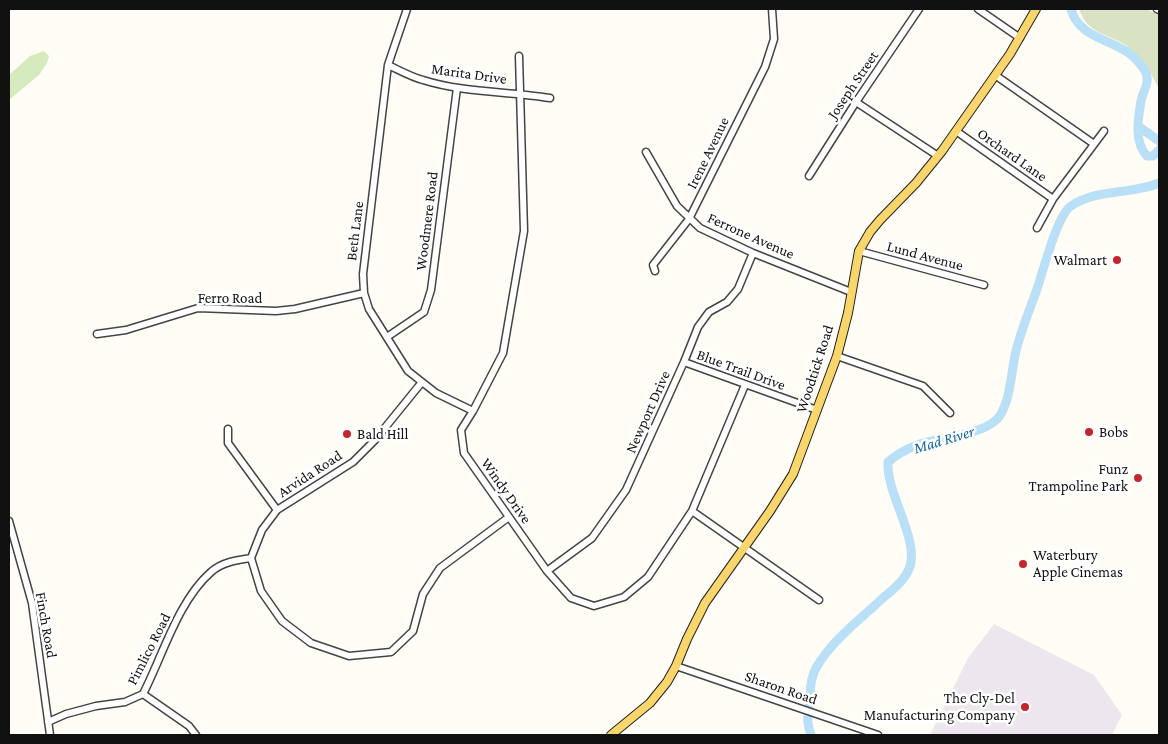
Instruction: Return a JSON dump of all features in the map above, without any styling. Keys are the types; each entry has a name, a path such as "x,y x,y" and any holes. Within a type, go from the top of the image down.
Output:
{"main road":[{"name":"Woodtick Road","path":"611,735 650,703 659,693 676,666 705,603 770,511 793,474 837,356 859,250 880,220 916,183 938,156 1020,38 1036,9"}],"street":[{"name":"Beth Lane","path":"408,9 388,65 363,274 364,293 370,310 408,371 436,393 473,411"},
{"name":"Irene Avenue","path":"655,271 653,265 690,219 765,67 774,39 772,9"},
{"name":"Joseph Street","path":"809,176 919,9"},
{"path":"978,9 1020,38"},
{"name":"Windy Drive","path":"518,56 524,231 503,353 461,430 464,453 547,570 571,598 594,606 624,598 648,577 692,511 746,384"},
{"name":"Marita Drive","path":"388,65 423,80 457,88 520,93"},
{"path":"995,75 1094,144"},
{"name":"Woodmere Road","path":"387,337 424,312 431,290 457,88"},
{"path":"520,93 550,98"},
{"path":"856,102 938,156"},
{"name":"Orchard Lane","path":"956,131 1053,199"},
{"path":"1037,228 1053,199 1104,131"},
{"name":"Ferrone Avenue","path":"646,152 677,206 700,228 753,253 851,292"},
{"name":"Lund Avenue","path":"859,250 984,285"},
{"name":"Newport Drive","path":"547,570 592,538 626,490 698,327 709,312 727,302 738,289 753,253"},
{"name":"Ferro Road","path":"97,334 126,330 198,308 276,311 295,309 364,293"},
{"path":"837,356 923,386 950,413"},
{"name":"Blue Trail Drive","path":"684,362 817,410"},
{"name":"Arvida Road","path":"251,558 262,530 277,510 353,462 376,440 422,382"},
{"path":"228,429 228,443 277,510"},
{"path":"692,511 819,600"},
{"path":"251,558 261,591 282,621 311,643 349,656 391,652 414,631 423,594 440,568 509,517"},
{"name":"Finch Road","path":"9,521 32,603 50,735"},
{"name":"Pimlico Road","path":"48,722 66,714 96,706 125,702 143,694 178,619 194,592 212,572 229,562 251,558"},
{"name":"Sharon Road","path":"676,666 878,735"},
{"path":"143,694 189,726 196,735"}],"shaded area":[{"path":"994,624 1094,675 1122,715 1112,735 930,735 968,658"}],"green space":[{"path":"1079,9 1146,9 1159,15 1159,86 1132,50 1093,29 1083,18"},
{"path":"44,51 49,56 39,75 9,100 9,75 30,56"}],"waterway":[{"name":"Mad River","path":"1071,9 1080,26 1087,32 1130,54 1145,71 1147,82 1142,97 1138,122 1140,144 1147,156 1153,156 1159,150"},
{"path":"1138,126 1159,141"},
{"name":"Mad River","path":"811,735 808,716 811,683 816,668 838,639 895,588 905,577 909,569 911,558 910,545 892,489 888,462 902,452 917,445 975,431 995,421 1005,406 1019,340 1051,244 1066,211 1081,200 1103,194 1148,187 1159,183"}],"place":[{"name":"Walmart","path":"1117,260"},
{"name":"Bobs","path":"1089,432"},
{"name":"Bald Hill","path":"347,434"},
{"name":"Funz Trampoline Park","path":"1138,478"},
{"name":"Waterbury Apple Cinemas","path":"1023,564"},
{"name":"The Cly-Del Manufacturing Company","path":"1025,707"}]}
